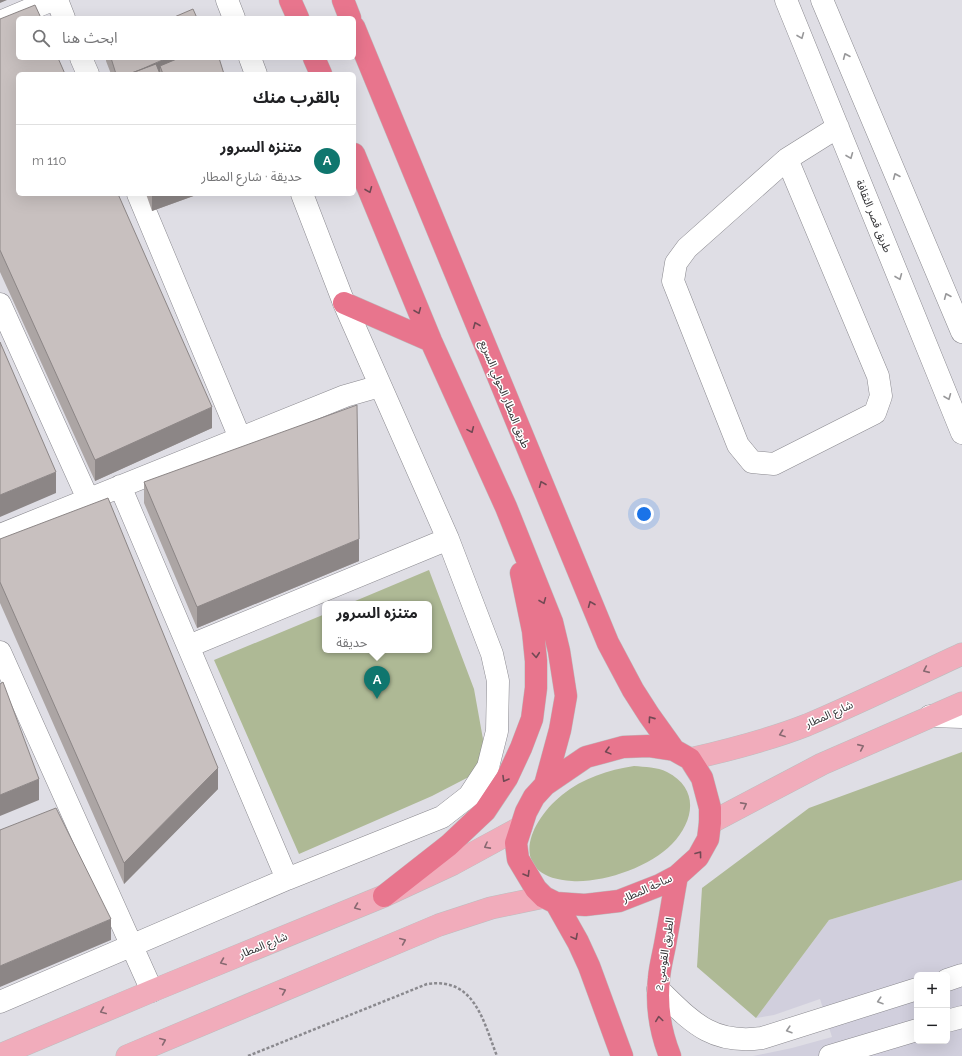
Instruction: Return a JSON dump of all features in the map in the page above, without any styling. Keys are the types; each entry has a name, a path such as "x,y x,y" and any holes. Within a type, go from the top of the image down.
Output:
{"highway":[{"path":"290,0 297,16"},
{"path":"343,0 349,16"},
{"name":"طريق المطار الحولي السريع","path":"356,32 608,643 648,716 682,755"},
{"path":"315,60 320,72"},
{"path":"356,159 431,341 506,507 552,622 559,651 566,696 560,730 545,785"},
{"path":"344,303 431,341"},
{"path":"384,896 449,845 485,811 506,778 521,748 532,719 536,688 533,631 506,507"},
{"path":"622,1056 589,966 578,942 550,900 536,889 518,859 516,843 526,812 534,797 545,785 586,757 623,747 648,746 682,755"},
{"name":"ساحة المطار","path":"550,900 585,905 619,901 660,885 677,876 698,857 708,839 710,808 702,778 682,755"},
{"name":"الطريق القوسي 2","path":"670,1056 663,1040 659,1021 658,989 677,876"}],"main road":[{"name":"شارع المطار","path":"682,755 733,749 806,725 962,654"},
{"path":"710,823 822,764 962,703"},
{"name":"شارع المطار","path":"0,1055 384,896 453,864 521,827"},
{"path":"127,1056 439,925 491,908 550,900"}],"street":[{"path":"0,22 52,0"},
{"path":"57,0 63,16"},
{"path":"227,0 233,16"},
{"name":"طريق قصر الثقافة","path":"786,0 962,433"},
{"path":"822,0 962,332"},
{"path":"82,60 87,72"},
{"path":"251,60 255,72"},
{"path":"787,159 878,376 881,396 876,414 774,464 752,462 738,445 673,281 676,263 687,248 787,159 838,127"},
{"path":"139,196 240,438"},
{"path":"0,1002 287,879 442,817 469,796 488,767 497,730 498,681 492,654 448,539 344,303 303,196"},
{"path":"0,304 88,500"},
{"path":"0,535 345,396 380,386"},
{"path":"120,486 287,879"},
{"path":"189,646 448,539"},
{"path":"0,652 6,684 69,805 152,991"},
{"path":"930,716 962,717"},
{"path":"48,813 69,805"},
{"path":"950,979 962,975"},
{"path":"658,989 700,1027 711,1033 724,1037 749,1040 769,1036 914,991"},
{"path":"950,1020 962,1017"},
{"path":"830,1056 868,1051 914,1031"}],"path":[{"path":"248,1056 418,987 436,982 454,986 463,990 470,996 479,1012 497,1056"}],"shaded area":[{"path":"962,880 962,1056 753,1056 792,1048 832,1037 820,999 774,1015 756,1018 829,920"}],"green space":[{"path":"429,570 474,689 488,767 432,796 299,854 214,660 322,615 322,653 432,653 432,601 355,601"},
{"path":"962,752 962,880 829,920 756,1018 697,967 702,888 809,808"},
{"path":"634,766 663,770 678,779 685,787 689,796 689,816 679,835 672,844 651,860 639,866 625,872 598,879 572,881 552,877 538,870 531,860 530,847 532,834 539,820 549,807 570,789 587,779 605,772"}],"building":[{"path":"35,5 40,16 16,16 16,60 59,60 64,72 16,72 16,196 119,196 212,407 95,460 0,250 0,19"},
{"path":"193,9 196,16 177,16"},
{"path":"112,60 162,60 134,72 115,72"},
{"path":"174,60 220,60 223,72 162,72 160,66"},
{"path":"156,64 159,72 134,72"},
{"path":"0,342 56,472 0,495"},
{"path":"357,405 359,539 197,607 144,482"},
{"path":"108,498 218,768 124,863 0,582 0,539"},
{"path":"3,682 39,779 0,795 0,684"},
{"path":"56,808 111,919 0,966 0,830"}],"place":[{"name":"متنزه السرور","path":"377,699"}]}
